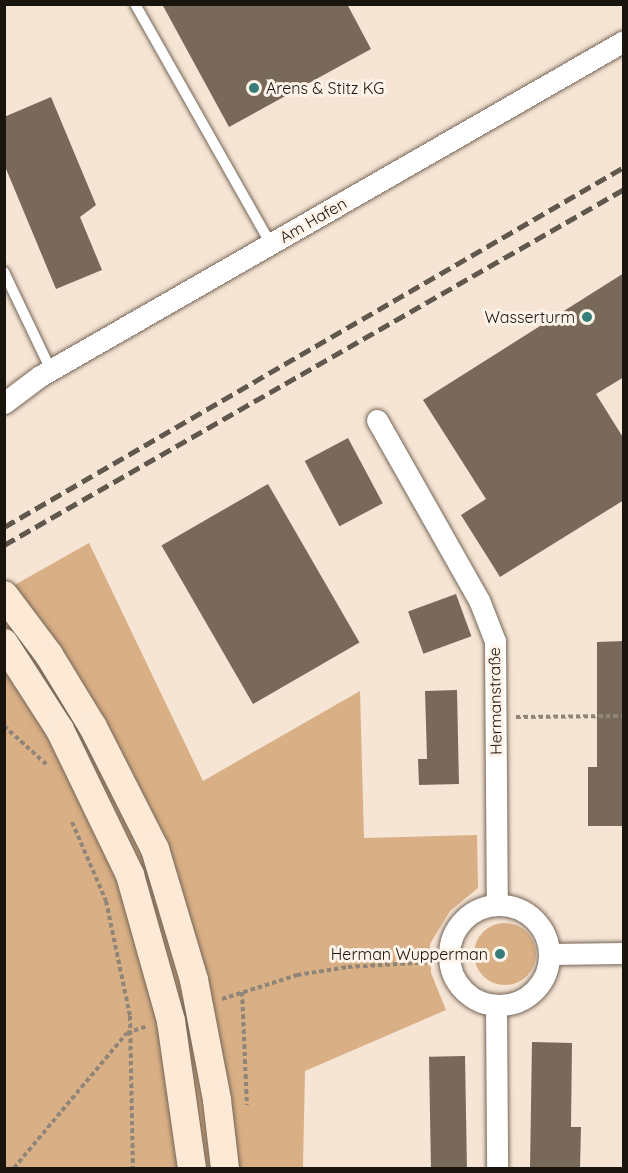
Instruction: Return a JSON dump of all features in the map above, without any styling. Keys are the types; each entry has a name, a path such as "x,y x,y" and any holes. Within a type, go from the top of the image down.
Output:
{"main road":[{"path":"4,595 50,656 93,727 154,849 194,980 217,1100 225,1168"},
{"path":"4,643 60,730 130,875 171,1021 192,1168"}],"street":[{"name":"Am Hafen","path":"4,403 51,370 624,41"},
{"name":"Hermanstraße","path":"377,420 489,621 495,641 497,904"},
{"path":"497,904 528,913 547,938 550,954 540,985 513,1004 496,1005 482,1002 460,986 449,961 456,929 481,908 497,904"},
{"path":"550,954 624,953"},
{"path":"496,1005 497,1168"}],"lane":[{"path":"135,4 271,244"},
{"path":"4,272 51,370"}],"path":[{"path":"496,718 624,716"},
{"path":"4,726 48,765"},
{"path":"70,817 106,901 130,1016 128,1033 133,1168"},
{"path":"211,1003 297,975 348,967 449,961"},
{"path":"242,992 247,1110"},
{"path":"14,1168 128,1033 159,1022"}],"shaded area":[{"path":"89,543 203,781 360,691 364,838 477,835 478,888 450,911 430,944 431,973 446,1010 305,1071 303,1168 5,1168 4,591"},
{"path":"505,923 522,928 527,932 531,937 536,954 531,971 527,976 522,980 505,985 488,980 483,976 479,971 474,954 479,937 483,932 488,928"}],"building":[{"name":"Arens & Stitz KG","path":"162,4 347,4 371,49 229,127"},
{"path":"51,97 96,205 80,217 102,270 56,289 4,164 4,117"},
{"path":"624,273 624,377 596,394 624,439 624,500 500,577 461,515 486,499 423,400"},
{"path":"348,438 383,503 339,526 305,461"},
{"path":"268,484 360,642 253,704 161,546"},
{"path":"456,594 471,636 423,654 408,611"},
{"path":"624,641 624,826 588,826 588,767 597,767 597,642"},
{"path":"457,690 459,784 419,785 418,759 427,759 425,691"},
{"path":"532,1042 572,1043 571,1127 581,1127 580,1168 530,1168"},
{"path":"465,1056 467,1168 431,1168 429,1057"}],"railway":[{"path":"4,527 624,167"},
{"path":"4,545 624,189"}],"place":[{"name":"Arens & Stitz KG","path":"254,88"},
{"name":"Wasserturm","path":"587,317"},
{"name":"Herman Wupperman","path":"500,954"}]}
